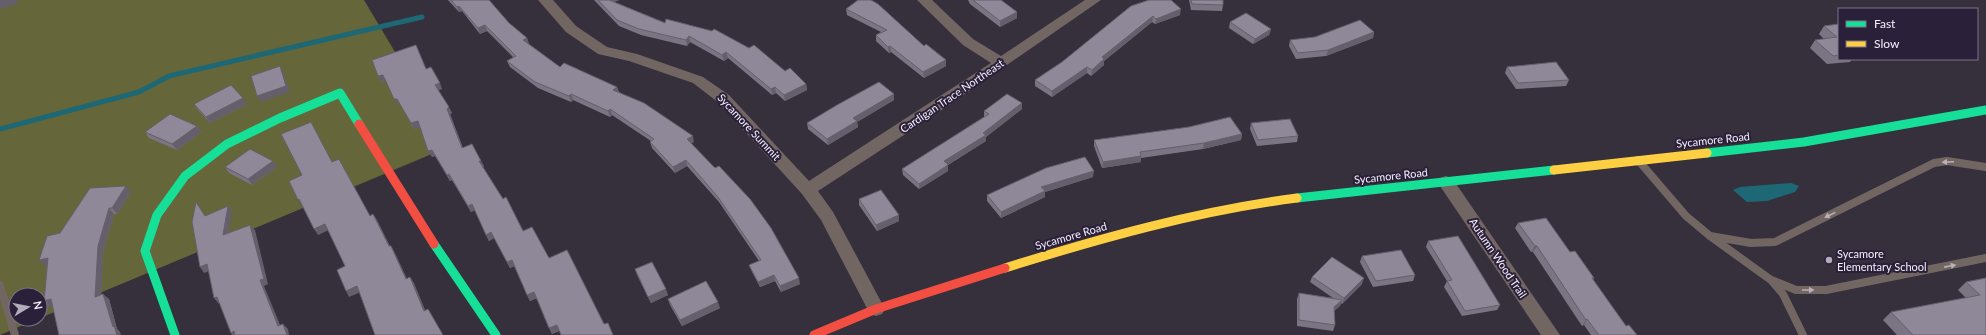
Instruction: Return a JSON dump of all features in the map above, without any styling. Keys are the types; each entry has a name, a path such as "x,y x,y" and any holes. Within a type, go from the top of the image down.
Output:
{"street":[{"name":"Sycamore Summit","path":"545,0 571,29 603,51 632,57 698,80 724,99 808,190 827,216 876,309"},
{"path":"924,0 968,42 1001,63"},
{"name":"Cardigan Trace Northeast","path":"808,190 1094,0"},
{"path":"175,335 145,251 157,215 185,176 227,144 280,118 340,93 453,274 496,335"},
{"name":"Sycamore Road","path":"814,335 876,309 1028,260 1163,222 1268,201 1804,142 1986,110"},
{"name":"Autumn Wood Trail","path":"1446,182 1551,335"}],"lane":[{"path":"1638,160 1686,216 1710,236 1771,280 1783,294 1803,335"},
{"path":"1710,236 1747,244 1775,242 1934,164 1947,161 1986,167"},
{"path":"1771,280 1796,290 1826,290 1986,258"},
{"path":"0,285 15,335"}],"green space":[{"path":"0,0 364,0 451,146 48,315 48,287 8,287 8,327 18,327 0,335"}],"water":[{"path":"1791,183 1799,186 1795,192 1767,201 1747,202 1733,190 1740,187"}],"building":[{"path":"451,0 489,0 509,23 527,38 523,40 560,67 564,63 617,87 613,90 644,103 693,136 687,139 715,168 719,166 750,199 771,228 799,278 780,286 774,275 758,282 749,265 761,260 718,197 686,160 673,167 650,142 654,139 610,109 608,111 571,94 569,96 535,82 507,61 516,56 485,25 478,28 459,6 457,7"},
{"path":"598,0 609,0 665,23 666,19 712,31 714,29 749,48 754,45 785,71 790,68 806,84 784,95 775,87 771,89 726,52 722,55 689,36 686,40 639,29 617,20"},
{"path":"858,0 871,0 878,4 924,46 926,44 946,60 923,72 890,46 888,47 876,35 887,30 846,9"},
{"path":"973,0 1001,0 1017,12 1000,21"},
{"path":"1149,0 1171,0 1181,9 1156,19 1153,16 1102,57 1104,59 1092,70 1087,67 1052,91 1035,80 1062,62 1131,6"},
{"path":"1191,0 1223,0 1223,5 1192,4"},
{"path":"1246,13 1271,29 1255,39 1230,22"},
{"path":"1360,20 1374,32 1328,50 1298,53 1290,40 1315,37"},
{"path":"1838,24 1838,55 1833,56 1815,40 1837,37 1824,26"},
{"path":"416,45 426,69 431,67 440,83 435,85 449,107 447,109 462,148 472,144 481,161 479,161 503,199 506,197 523,231 532,227 549,258 567,250 604,324 608,323 613,335 561,335 557,325 549,328 534,292 527,295 512,260 507,262 491,232 486,235 472,204 468,206 449,174 447,175 432,150 428,151 418,121 411,123 397,99 394,99 383,75 378,76 372,60"},
{"path":"1556,62 1569,80 1518,83 1507,67"},
{"path":"280,66 286,86 257,96 251,76"},
{"path":"879,82 894,94 853,118 857,121 827,139 807,123 837,105"},
{"path":"231,85 243,98 206,117 194,104"},
{"path":"1007,94 1022,103 983,133 986,135 944,161 948,165 919,184 902,169 989,114 984,111"},
{"path":"170,114 197,126 172,144 145,132"},
{"path":"1230,117 1242,134 1204,143 1140,152 1141,156 1103,162 1094,140 1189,127"},
{"path":"1290,119 1298,136 1258,140 1251,123"},
{"path":"311,122 332,162 339,159 370,216 373,214 389,246 391,246 406,279 410,277 424,311 428,309 443,335 375,335 357,286 346,291 337,270 345,266 325,224 314,229 289,181 302,175 281,134"},
{"path":"250,149 273,161 248,179 225,167"},
{"path":"1085,157 1094,171 1041,187 1045,191 1001,212 987,195 1046,168"},
{"path":"126,186 112,208 109,208 98,246 95,297 103,294 113,327 114,326 117,335 59,335 51,299 48,300 48,287 45,287 48,258 39,260 47,236 60,233 90,188"},
{"path":"881,190 899,215 876,225 859,199"},
{"path":"196,202 205,216 228,206 223,235 250,225 264,279 260,280 278,326 283,324 287,335 235,335 234,331 231,333 217,297 214,298 207,264 200,267 192,222"},
{"path":"1546,218 1570,252 1575,251 1626,326 1629,325 1637,335 1599,335 1587,319 1586,320 1537,246 1535,246 1518,223"},
{"path":"1458,236 1500,305 1465,311 1447,281 1452,280 1428,241"},
{"path":"1401,250 1415,275 1376,281 1362,256"},
{"path":"1332,257 1364,278 1344,298 1312,277"},
{"path":"652,262 666,289 648,297 635,269"},
{"path":"1986,278 1986,335 1913,335 1891,312 1980,295 1966,282"},
{"path":"706,281 718,302 680,320 668,299"},
{"path":"1299,293 1342,300 1334,307 1335,325 1299,320"}],"waterway":[{"path":"0,129 139,92 169,76 422,17"}],"traffic: fast":[{"path":"175,335 145,251 157,215 185,176 227,144 280,118 340,93 359,124"},
{"path":"1707,153 1804,142 1986,110"},
{"path":"1297,198 1554,170"},
{"path":"434,244 496,335"}],"traffic: slow":[{"path":"1554,170 1707,153"},
{"path":"1005,268 1077,246 1186,217 1223,209 1297,198"}],"traffic: jam":[{"path":"359,124 434,244"},
{"path":"814,335 876,309 1005,268"}],"place":[{"name":"Sycamore Elementary School","path":"1829,260"}]}
